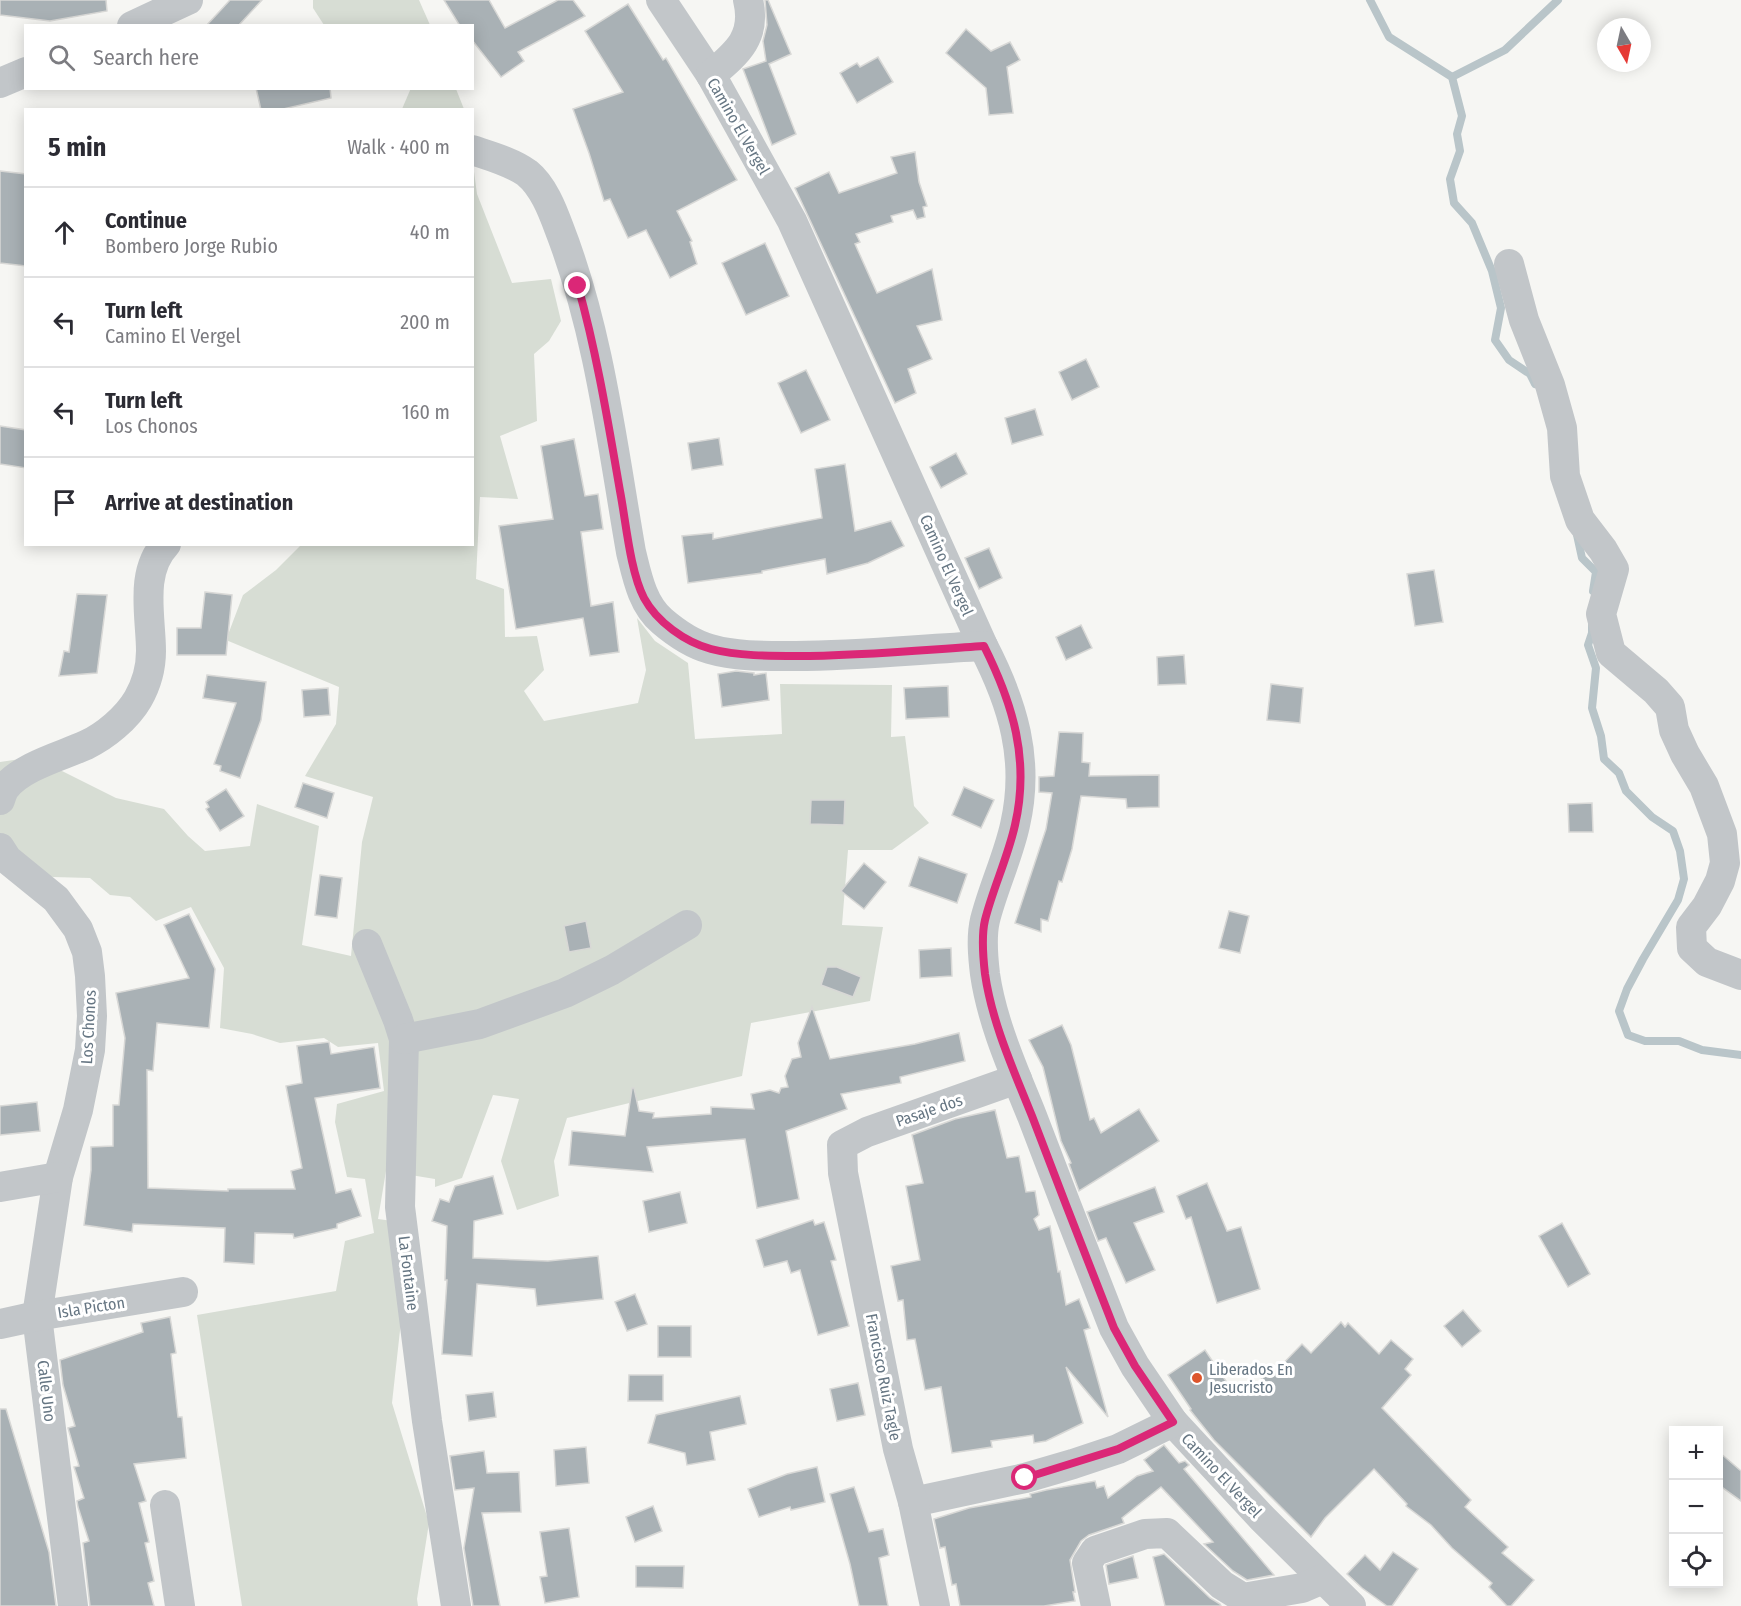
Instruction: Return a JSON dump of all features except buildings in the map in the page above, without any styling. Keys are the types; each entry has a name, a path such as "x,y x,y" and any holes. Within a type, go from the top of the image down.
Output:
{"street":[{"path":"136,24 188,0"},
{"name":"Camino El Vergel","path":"661,0 711,75 792,221 1004,690 1019,745 1020,792 1015,826 984,922 982,948 990,1004 1114,1328 1135,1366 1173,1422 1262,1518 1351,1606"},
{"path":"711,75 734,56 750,32 751,12 748,0"},
{"path":"0,83 24,73"},
{"path":"474,151 527,173 541,189 552,210 566,246 593,342 631,552 644,598 661,620 687,640 709,649 729,653 823,656 984,646"},
{"path":"1509,264 1524,320 1550,385 1562,428 1565,476 1580,520 1614,569 1601,615 1611,653 1656,691 1670,707 1674,730 1704,786 1722,834 1725,863 1720,881 1707,906 1691,927 1692,948 1707,962 1741,975"},
{"path":"0,800 5,788 27,770 87,744 108,731 137,701 146,682 151,653 149,583 157,553 164,546"},
{"name":"Los Chonos","path":"0,848 7,859 56,899 78,929 87,952 92,1016 90,1050 78,1110 58,1177"},
{"path":"404,1039 480,1024 565,993 612,970 687,925"},
{"name":"La Fontaine","path":"367,944 404,1039 400,1207 427,1421 456,1606"},
{"name":"Pasaje dos","path":"842,1145 867,1132 1017,1078"},
{"name":"Francisco Ruiz Tagle","path":"842,1145 843,1173 898,1449 913,1502 935,1606"},
{"path":"0,1187 58,1177"},
{"name":"Calle Uno","path":"58,1177 37,1316 73,1606"},
{"name":"Isla Picton","path":"0,1324 183,1293"},
{"path":"913,1502 1025,1478 1118,1449 1173,1422"},
{"path":"165,1505 180,1606"},
{"path":"1096,1606 1087,1563 1095,1551 1145,1534 1167,1533 1222,1585 1243,1598 1302,1588 1323,1579"}],"shaded area":[{"path":"313,0 419,0 430,24 323,24 313,8"},
{"path":"410,90 456,90 464,108 402,108"},
{"path":"474,172 477,194 512,283 551,279 561,321 549,341 534,354 537,421 500,436 518,499 480,497 476,579 504,589 505,637 537,636 544,670 524,691 544,721 638,703 646,670 637,618 655,641 688,663 695,739 782,734 780,684 892,685 891,737 905,736 914,806 929,823 892,850 848,850 842,925 883,927 870,1001 751,1023 742,1076 567,1118 554,1161 559,1196 517,1210 501,1161 519,1099 493,1095 462,1178 435,1187 435,1179 386,1171 378,1219 414,1224 409,1249 392,1403 429,1523 417,1599 418,1606 242,1606 197,1315 336,1291 345,1241 374,1233 365,1179 347,1177 335,1122 337,1104 384,1091 378,1043 338,1047 324,1038 280,1043 252,1034 220,1028 224,968 191,907 156,921 130,897 110,895 90,878 53,877 0,867 0,762 34,757 116,798 164,809 205,851 250,846 257,804 319,826 302,945 351,956 362,842 373,797 305,776 336,724 339,687 226,640 243,595 276,570 300,546 474,546"}],"waterway":[{"path":"1370,0 1389,37 1452,77 1462,116 1457,134 1460,151 1450,179 1454,203 1472,223 1492,271 1501,308 1495,340 1509,360 1530,374 1535,384"},
{"path":"1452,77 1505,50 1558,0"},
{"path":"1577,535 1582,558 1596,572 1593,591"},
{"path":"1592,625 1588,645 1596,668 1592,708 1601,736 1604,759 1619,773 1626,791 1652,817 1673,831 1680,851 1684,879 1678,900 1627,989 1619,1011 1628,1035 1645,1041 1679,1041 1702,1050 1741,1055"}],"place":[{"name":"Liberados En Jesucristo","path":"1197,1378"}],"route":[{"path":"578,286 593,342 631,552 644,598 661,620 687,640 709,649 729,653 823,656 984,646 1001,680 1011,709 1019,745 1020,792 1015,826 984,922 982,948 990,1004 1114,1328 1135,1366 1173,1422 1118,1449 1025,1478"}]}
